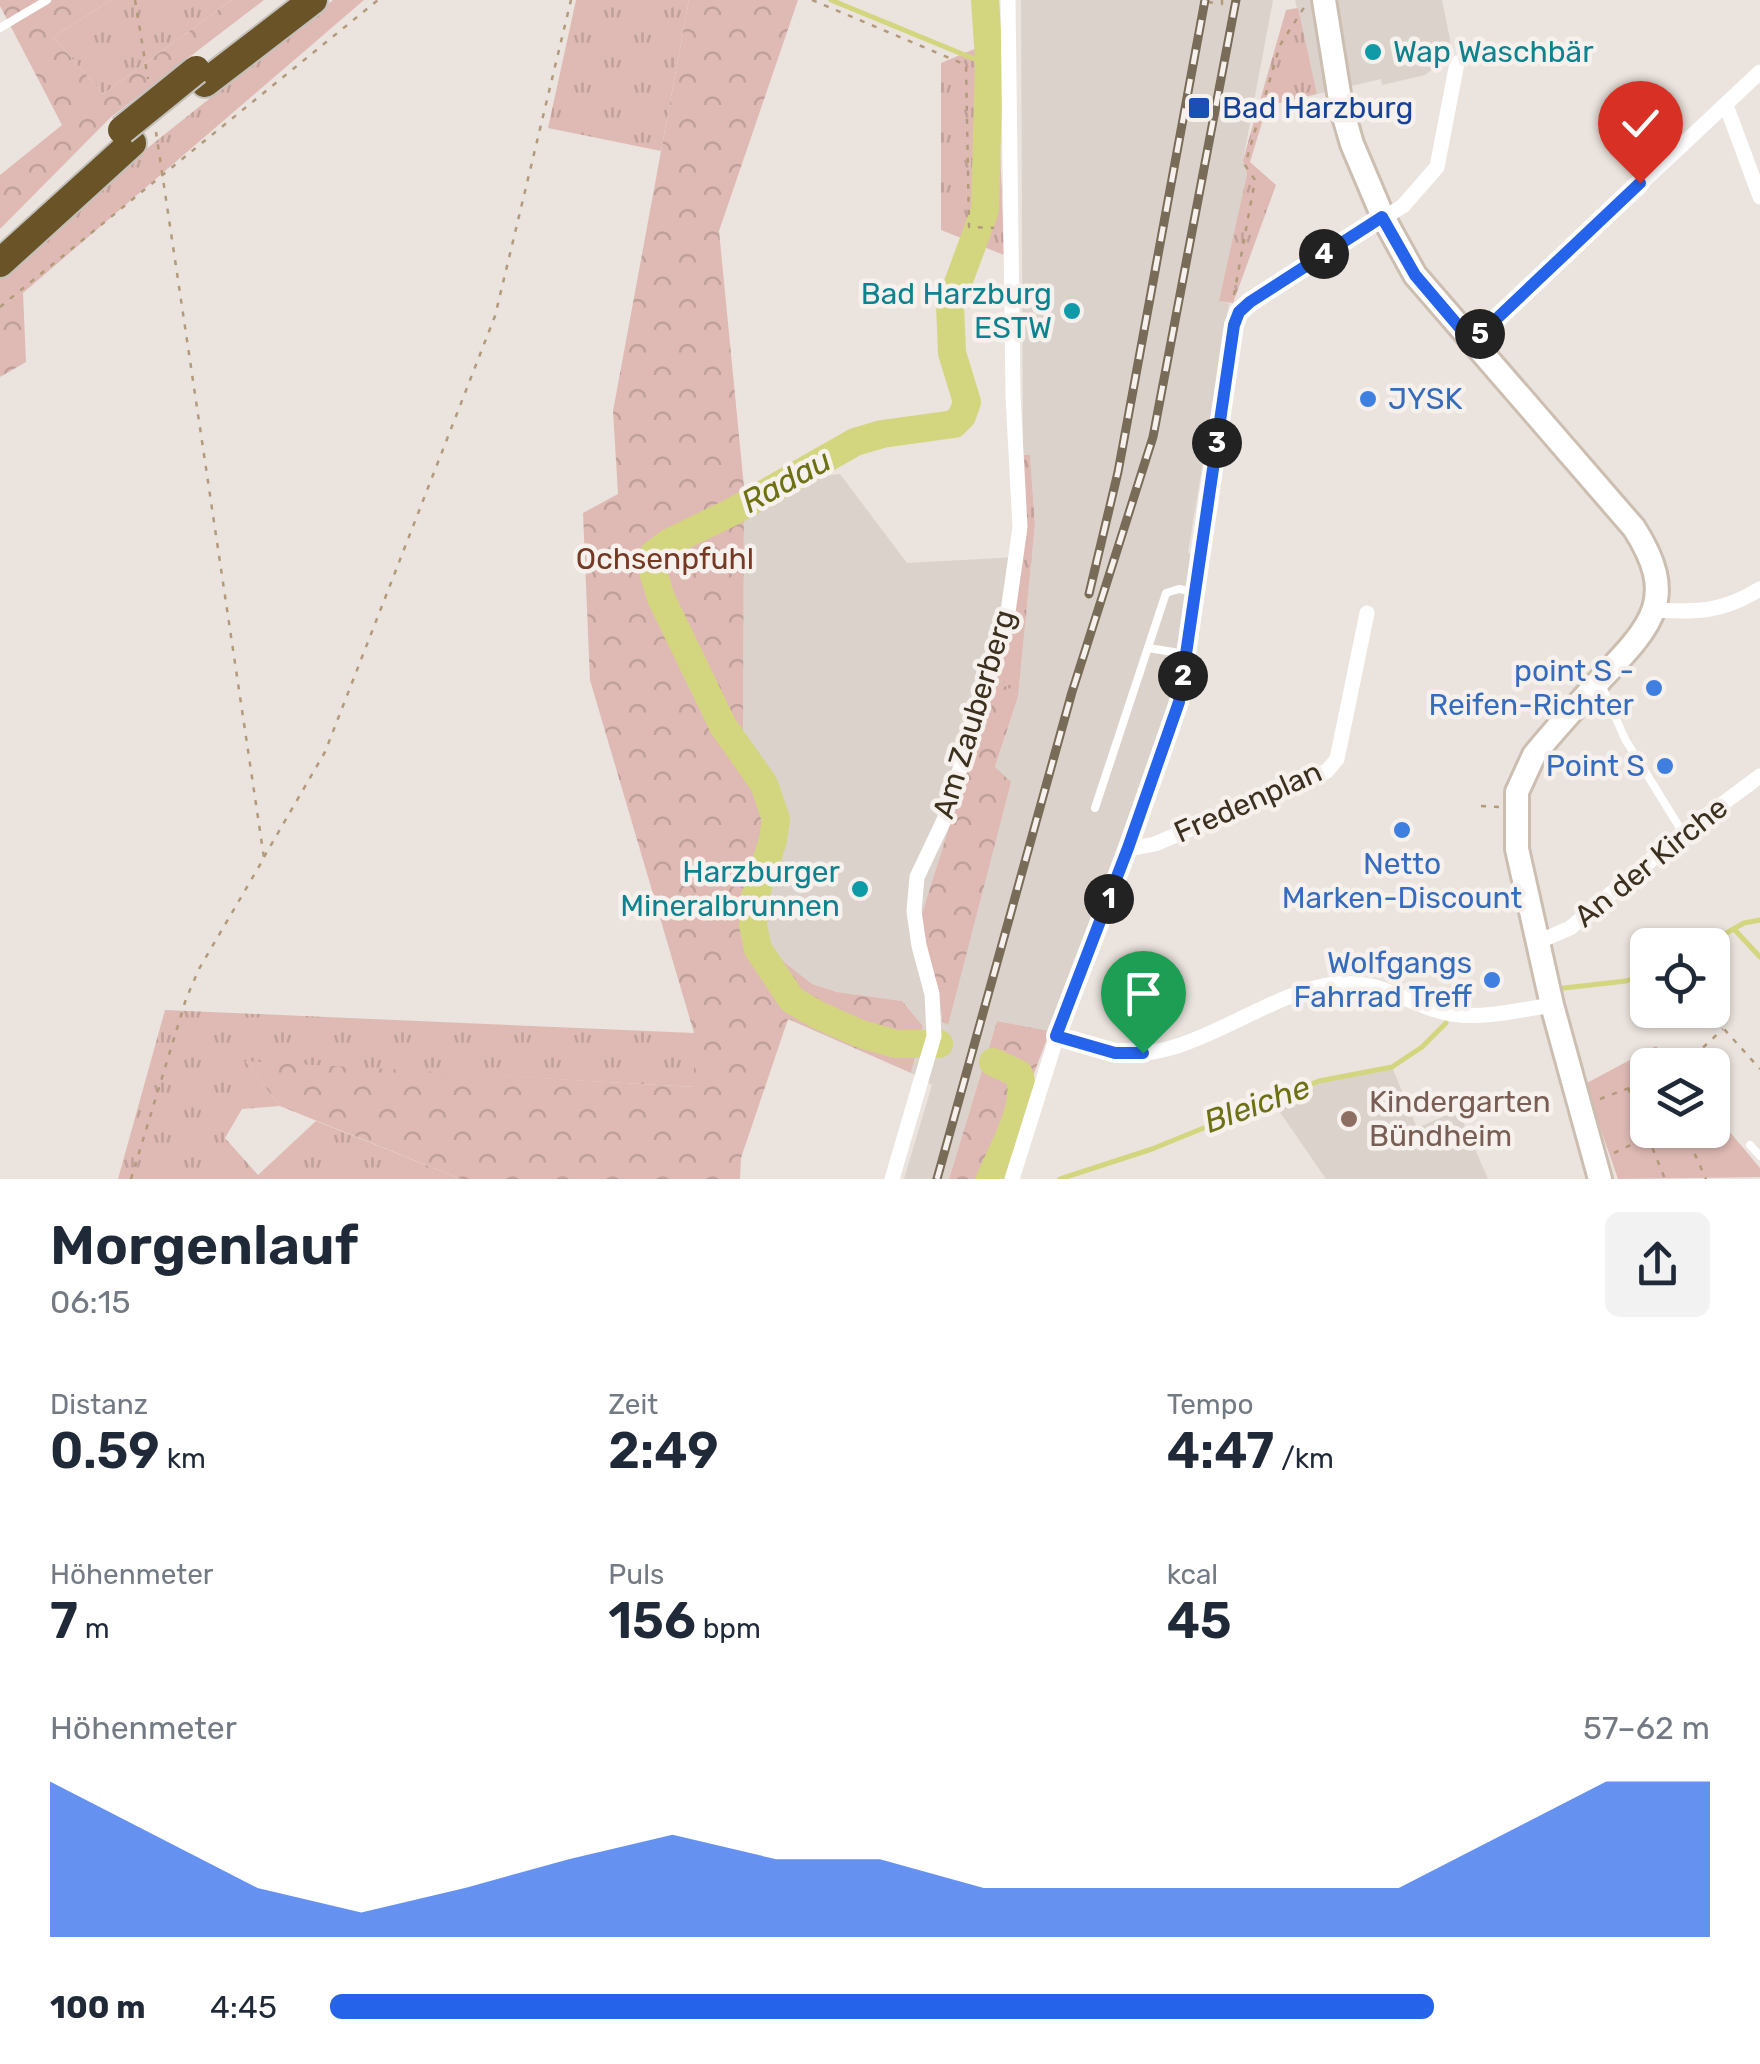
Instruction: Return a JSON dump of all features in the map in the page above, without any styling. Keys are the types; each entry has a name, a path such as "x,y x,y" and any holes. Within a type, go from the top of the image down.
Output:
{"highway":[{"path":"0,241 288,0"},
{"path":"200,76 313,0"},
{"path":"0,263 127,137"}],"main road":[{"path":"1315,1 1352,144 1382,217 1415,275 1634,528 1656,573 1654,610 1638,639 1534,755 1516,792 1516,850 1552,1005 1598,1170"}],"street":[{"name":"Am Zauberberg","path":"892,1179 934,1036 932,994 918,946 914,911 917,877 944,820 1007,619 1020,528 1008,0"},
{"path":"1012,1179 1056,1036 1179,702 1239,312 1403,206 1436,166 1457,63"},
{"path":"1472,342 1760,72"},
{"path":"1726,105 1760,197"},
{"path":"1654,610 1714,610 1736,604 1760,589"},
{"name":"Fredenplan","path":"1128,848 1155,844 1327,772 1336,759 1367,613"},
{"name":"An der Kirche","path":"1538,942 1570,928 1683,833 1760,776"},
{"path":"1056,1036 1115,1053 1170,1048 1303,992 1333,984 1363,983 1391,990 1450,1014 1478,1016 1552,1005"}],"lane":[{"path":"0,28 47,0"},
{"path":"1096,808 1166,592 1195,592"},
{"path":"1148,648 1186,654"},
{"path":"1600,680 1625,739 1683,833"},
{"path":"1750,1145 1760,1156"}],"path":[{"path":"0,307 378,0"},
{"path":"131,1179 186,998 325,752 495,316 571,0"},
{"path":"812,0 966,65 970,226 986,228"},
{"path":"1233,304 1256,180 1245,164 1280,46 1315,1"},
{"path":"1208,2 1232,6"},
{"path":"163,173 264,858"},
{"path":"1702,1048 1723,1029 1760,1069"},
{"path":"1580,1108 1628,1088 1630,1093"},
{"path":"1598,1170 1631,1148"},
{"path":"1653,1148 1665,1179"},
{"path":"1692,1148 1706,1179"}],"shaded area":[{"path":"1021,0 1273,0 1243,160 1247,174 1220,301 1229,303 1188,553 1194,555 1170,703 1050,1031 997,1021 949,1179 904,1179 932,1085 911,1073 923,1026 902,1001 837,992 812,984 773,953 766,935 773,864 743,751 744,487 840,474 907,563 1018,557 984,716 921,917 925,944 941,992 942,1021 995,768 1018,697 1035,524 1030,456 1023,455"},
{"path":"1295,0 1442,0 1450,39 1448,63 1441,62 1425,75 1382,85 1381,79 1317,94"},
{"name":"Kindergarten Bündheim","path":"1392,1067 1417,1128 1458,1110 1488,1179 1326,1179 1273,1102 1319,1081"}],"green space":[{"path":"0,0 111,0 53,37 103,94 232,0 264,0 111,117 0,229 0,175 62,125"},
{"path":"111,0 232,0 103,94 53,37"},
{"path":"333,0 364,0 23,293 0,307 0,274 140,154"},
{"path":"576,0 689,0 661,151 548,128"},
{"name":"Ochsenpfuhl","path":"689,0 798,0 719,231 744,487 743,751 773,864 766,935 773,953 812,984 837,992 902,1001 923,1026 911,1073 788,1019 741,1158 740,1179 461,1179 280,1106 245,1061 694,1087 694,1033 590,680 583,513 618,494 613,411"},
{"path":"1298,8 1317,94 1267,106 1250,162 1276,185 1233,303 1219,301 1247,174 1243,160 1286,10"},
{"path":"996,40 1004,255 941,230 941,63"},
{"path":"23,293 26,362 0,377 0,307"},
{"path":"1023,455 1030,455 1035,524 1018,697 996,677"},
{"path":"996,677 1018,697 995,767 1011,782 948,1025 942,1021 921,917"},
{"path":"165,1010 694,1033 695,1087 246,1062 280,1106 242,1109 225,1138 258,1175 316,1121 461,1179 118,1179"},
{"path":"997,1021 1050,1031 994,1179 949,1179"},
{"path":"1630,1060 1630,1148 1730,1148 1730,1132 1760,1168 1760,1177 1618,1179 1585,1084"}],"waterway":[{"path":"831,0 989,65"},
{"name":"Radau","path":"939,1044 896,1044 818,1015 792,1000 758,949 753,925 755,897 776,819 764,784 723,726 661,598 654,575 654,554 855,442 882,434 954,424 962,416 967,402 952,353 950,305 985,210 989,60 985,0"},
{"name":"Bleiche","path":"1730,931 1760,920"},
{"path":"1734,929 1760,957"},
{"name":"Bleiche","path":"1564,988 1630,980"},
{"name":"Bleiche","path":"1060,1179 1152,1149 1319,1081 1392,1067 1422,1047 1446,1023"},
{"name":"Radau","path":"990,1179 1021,1099 1019,1074 993,1062"}],"railway":[{"path":"1089,594 1118,472 1205,0"},
{"path":"937,1179 1072,692 1153,437 1236,0"}],"place":[{"name":"Wap Waschbär","path":"1373,52"},
{"name":"Bad Harzburg","path":"1199,108"},
{"name":"Bad Harzburg ESTW","path":"1072,311"},
{"name":"JYSK","path":"1368,399"},
{"name":"point S - Reifen-Richter","path":"1654,688"},
{"name":"Point S","path":"1665,766"},
{"name":"Netto Marken-Discount","path":"1402,830"},
{"name":"Harzburger Mineralbrunnen","path":"860,889"},
{"name":"Wolfgangs Fahrrad Treff","path":"1492,980"},
{"name":"Kindergarten Bündheim","path":"1349,1119"}],"route":[{"path":"1143,1053 1115,1053 1056,1036 1179,702 1239,312 1382,217 1415,275 1472,342 1640,183"}]}
